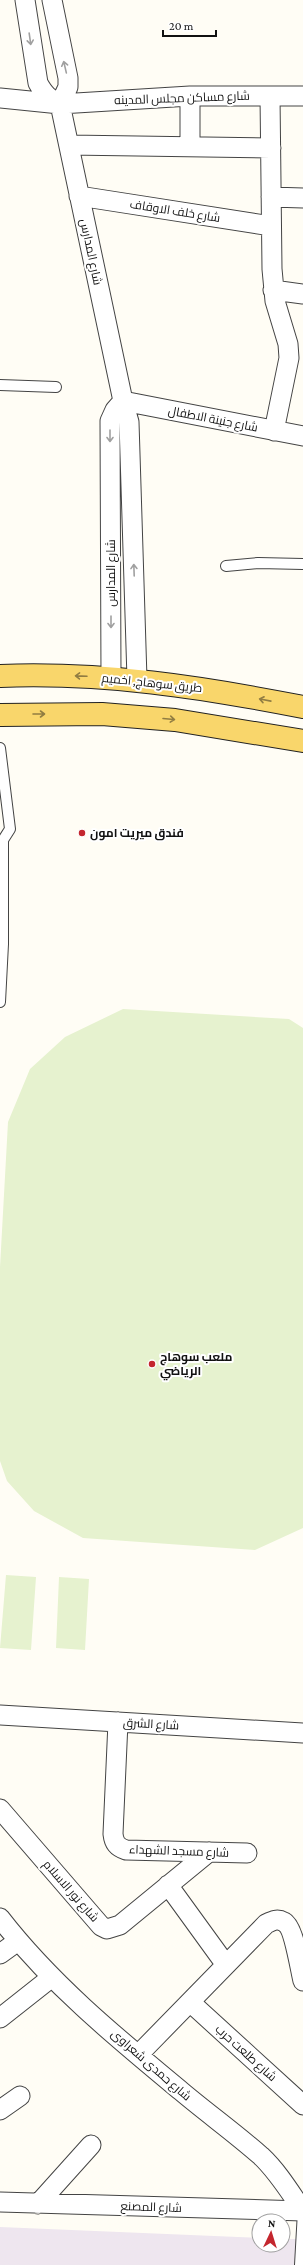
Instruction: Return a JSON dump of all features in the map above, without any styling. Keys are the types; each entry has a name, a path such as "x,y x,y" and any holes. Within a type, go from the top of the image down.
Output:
{"main road":[{"name":"طريق سوهاج, اخميم","path":"0,676 111,677 137,679 211,689 303,707"},
{"path":"0,714 102,714 175,720 303,741"}],"street":[{"path":"25,0 38,82 43,92 51,100 60,104 67,91 68,78 52,0"},
{"path":"190,96 190,147"},
{"name":"شارع مساكن مجلس المدينه","path":"0,98 60,104 190,96 303,96"},
{"path":"270,96 271,226 274,290 277,311 288,344 295,373 274,431"},
{"name":"شارع المدارس","path":"60,104 123,401 129,422 137,679"},
{"path":"69,145 271,148"},
{"name":"شارع خلف الاوقاف","path":"79,196 271,226"},
{"path":"271,197 303,198"},
{"path":"274,290 303,294"},
{"name":"شارع المدارس","path":"111,677 110,421 115,410 123,401"},
{"name":"شارع جنينة الاطفال","path":"123,401 303,436"},
{"name":"شارع الشرق","path":"0,1715 303,1733"},
{"name":"شارع مسجد الشهداء","path":"118,1722 114,1842 119,1848 126,1850 248,1853"},
{"name":"شارع نور الاسلام","path":"0,1808 101,1926 107,1929 120,1925 209,1852"},
{"path":"168,1885 226,1964"},
{"name":"شارع حمدى شعراوى","path":"0,1918 18,1941 52,1976 138,2055 261,2156 284,2182 303,2211"},
{"path":"138,2055 266,1924 274,1920 284,1922 290,1928 303,1981"},
{"path":"0,1954 18,1941"},
{"path":"0,2018 52,1976"},
{"name":"شارع طلعت حرب","path":"190,2002 303,2105"},
{"path":"0,2110 20,2096"},
{"path":"38,2204 91,2145"},
{"name":"شارع المصنع","path":"0,2202 303,2211"}],"lane":[{"path":"0,385 56,387"},
{"path":"226,566 258,563 303,564"},
{"path":"0,748 10,829 1,840 3,944 0,1002"},
{"path":"300,2265 303,2211"}],"shaded area":[{"path":"0,2227 251,2238 251,2253 291,2253 291,2239 303,2239 303,2265 0,2265"}],"green space":[{"name":"ملعب سوهاج الرياضي","path":"123,1009 289,1019 303,1028 303,1528 255,1550 83,1538 34,1511 7,1481 0,1461 0,1267 8,1122 30,1069 65,1037"},
{"path":"6,1575 36,1577 31,1650 0,1648"},
{"path":"59,1577 89,1579 85,1650 56,1648"}],"place":[{"name":"فندق ميريت امون","path":"82,833"},
{"name":"ملعب سوهاج الرياضي","path":"152,1364"}]}
